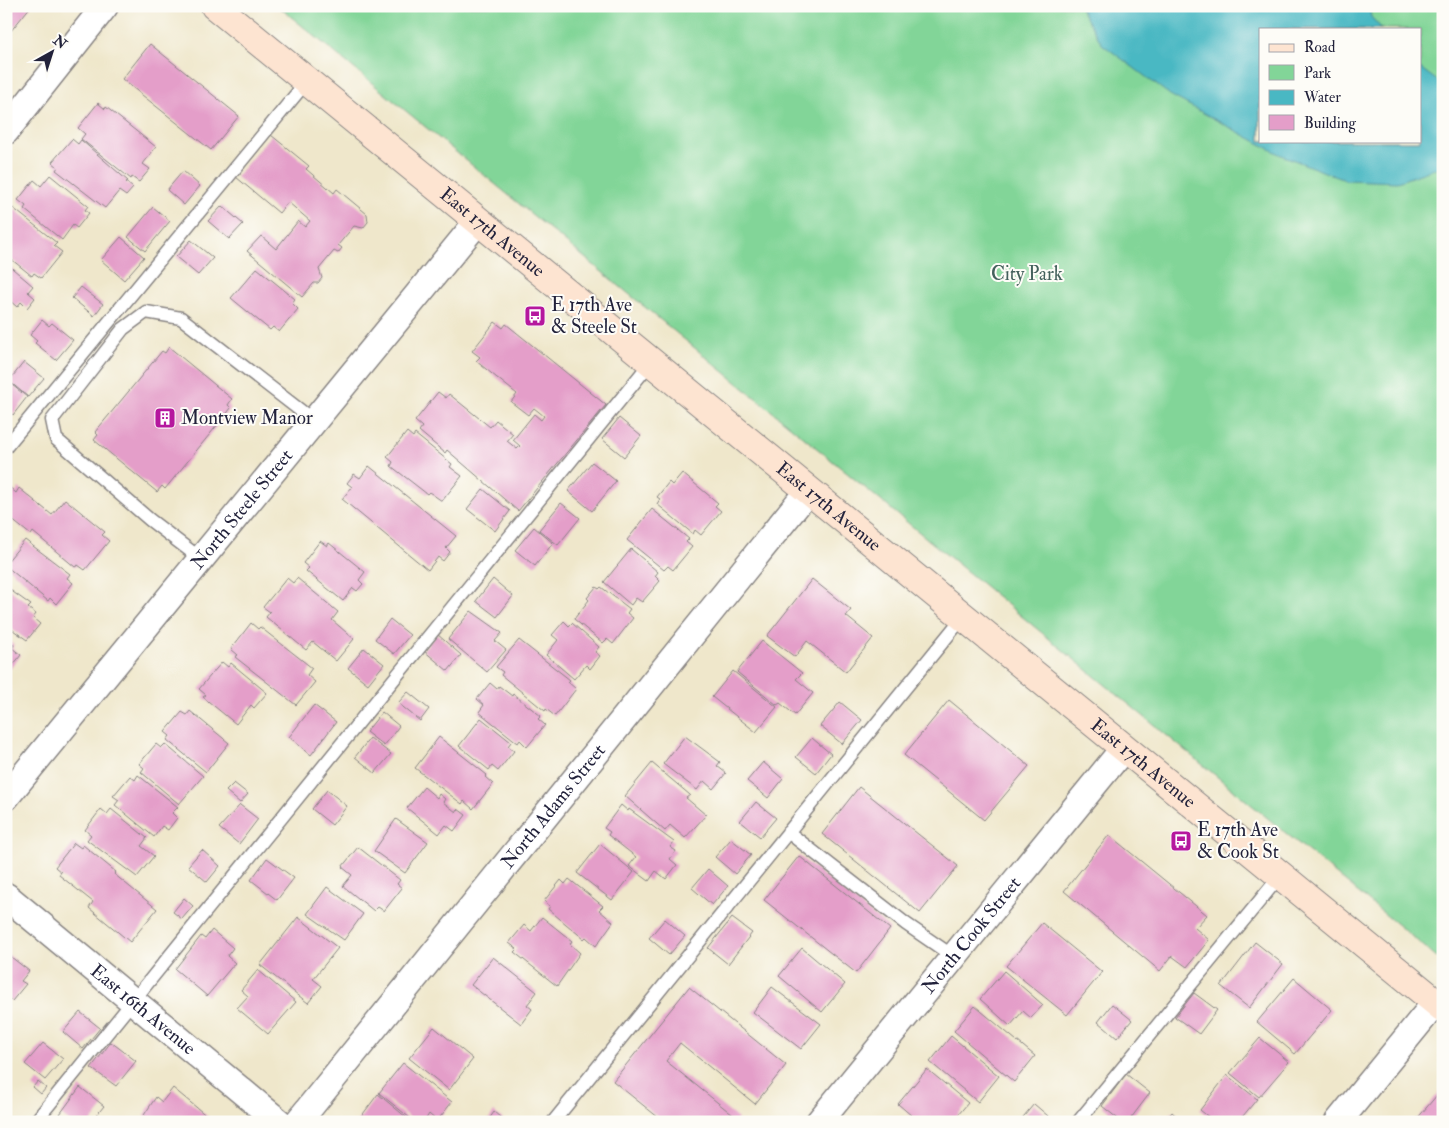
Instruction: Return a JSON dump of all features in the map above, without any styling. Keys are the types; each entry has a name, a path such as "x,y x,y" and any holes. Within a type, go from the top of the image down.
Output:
{"main road":[{"name":"East 17th Avenue","path":"215,6 1439,1005"}],"street":[{"path":"6,131 105,6"},
{"name":"North Steele Street","path":"6,797 478,221"},
{"name":"North Adams Street","path":"298,1122 808,491"},
{"name":"North Cook Street","path":"819,1122 1124,748"},
{"name":"East 16th Avenue","path":"6,896 279,1122"},
{"path":"1338,1122 1439,1005"}],"lane":[{"path":"6,446 307,81"},
{"path":"201,559 150,520 56,439 52,420 123,329 146,312 181,318 314,422"},
{"path":"35,1122 651,362"},
{"path":"552,1122 963,617"},
{"path":"788,832 906,924 954,957"},
{"path":"1078,1122 1280,876"}],"green space":[{"name":"City Park","path":"278,6 1443,6 1443,962"}],"water":[{"path":"1079,6 1369,6 1371,17 1381,28 1259,28 1259,142 1422,142 1422,69 1443,85 1443,166 1397,182 1345,180 1279,154 1170,95 1102,44"}],"building":[{"path":"6,6 31,6 6,37"},
{"path":"150,44 239,116 211,150 122,79"},
{"path":"98,103 105,109 106,107 156,147 143,164 150,169 139,182 132,177 131,179 81,139 85,134 78,128"},
{"path":"271,135 309,166 306,169 334,193 337,189 367,214 368,222 363,228 354,226 338,245 342,248 338,253 334,251 319,269 322,278 318,283 314,283 302,297 247,251 261,236 276,249 298,221 305,227 310,221 288,202 279,213 236,177"},
{"path":"72,139 78,144 81,140 128,181 126,182 133,188 126,196 119,191 105,208 56,170 58,167 52,162"},
{"path":"183,171 200,186 184,205 167,190"},
{"path":"50,175 88,206 85,210 89,213 77,228 73,225 62,240 24,209 26,206 18,200 34,180 41,186"},
{"path":"222,206 243,224 229,239 208,221"},
{"path":"153,207 170,221 145,251 128,237"},
{"path":"13,208 57,243 54,246 62,252 41,278 34,273 32,276 6,255 6,216"},
{"path":"121,237 144,257 124,280 101,260"},
{"path":"191,240 213,258 198,275 176,257"},
{"path":"6,263 33,286 28,292 35,298 27,308 21,302 17,307 8,299 6,300"},
{"path":"257,268 295,299 292,303 298,309 279,332 273,327 270,330 231,298"},
{"path":"81,287 103,304 94,316 72,298"},
{"path":"42,320 49,326 52,323 73,340 56,360 35,343 37,341 30,335"},
{"path":"495,322 503,328 506,324 606,405 518,511 447,450 445,453 419,431 422,427 415,421 438,392 446,398 449,394 490,427 496,420 513,434 507,441 517,449 520,446 513,440 534,414 541,420 544,416 534,408 528,415 511,402 517,394 476,361 480,357 472,351"},
{"name":"Montview Manor","path":"169,347 232,399 228,405 231,408 228,412 165,489 162,486 157,492 94,440 98,435 95,432 162,351 165,353"},
{"path":"24,362 44,378 28,397 9,381"},
{"path":"6,380 27,397 13,415 6,409"},
{"path":"619,418 641,436 624,457 602,439"},
{"path":"407,432 413,437 415,434 452,464 450,467 462,476 442,501 429,492 427,494 391,466 393,462 387,457"},
{"path":"592,462 616,481 592,511 568,491"},
{"path":"369,466 456,536 446,548 450,552 443,561 438,557 428,570 342,499 352,487 347,483 354,474 360,478"},
{"path":"682,473 718,503 715,506 721,511 701,535 695,530 693,534 657,504 660,499 657,497 669,482 672,485"},
{"path":"6,484 16,493 19,488 52,515 65,499 105,532 102,535 109,541 85,570 78,565 75,567 33,532 31,535 6,515"},
{"path":"483,489 510,511 495,531 467,509"},
{"path":"561,503 580,518 558,545 539,530"},
{"path":"652,509 689,539 686,542 692,547 673,570 668,566 664,570 627,540"},
{"path":"534,527 553,543 535,566 515,550"},
{"path":"25,540 70,574 67,578 73,583 56,604 50,598 48,601 6,566 6,563"},
{"path":"320,541 327,546 329,543 365,572 359,580 363,584 357,591 353,588 343,601 306,571 309,568 303,563"},
{"path":"631,549 658,572 655,576 660,581 642,602 636,598 631,605 604,582"},
{"path":"287,578 293,583 297,578 338,612 332,620 354,639 336,661 313,642 306,650 266,617 270,612 263,607"},
{"path":"493,579 513,596 497,617 476,601"},
{"path":"812,579 851,610 846,616 873,638 846,672 807,641 795,657 767,636"},
{"path":"6,587 31,605 28,608 36,614 33,618 40,624 27,640 6,625"},
{"path":"596,587 599,589 601,587 630,609 627,613 633,618 613,644 607,639 603,643 574,619 589,600 587,598"},
{"path":"471,611 502,633 495,641 506,650 487,672 448,639"},
{"path":"390,619 410,635 394,654 375,639"},
{"path":"564,621 569,626 572,623 599,647 595,652 600,656 590,669 586,665 574,679 546,655 558,640 552,635"},
{"path":"251,623 258,629 260,627 312,668 307,675 315,682 296,705 235,657 238,655 231,649"},
{"path":"437,634 461,655 448,671 423,650"},
{"path":"6,639 14,645 12,648 21,655 6,674"},
{"path":"519,640 570,680 568,682 576,689 555,716 546,709 545,711 501,675 503,672 496,667"},
{"path":"762,641 802,673 796,679 813,693 795,715 780,703 777,705 737,672"},
{"path":"364,648 384,664 368,684 348,668"},
{"path":"222,662 228,667 231,663 267,693 254,708 251,705 236,724 203,697 206,695 199,689"},
{"path":"733,671 777,707 756,732 712,697"},
{"path":"490,683 497,689 499,686 512,696 513,694 541,716 538,719 545,725 527,747 520,740 518,743 479,712 484,705 477,699"},
{"path":"408,692 429,709 420,721 398,703"},
{"path":"949,700 1029,766 984,820 904,755"},
{"path":"840,702 862,720 842,744 820,726"},
{"path":"314,705 336,722 311,755 289,737"},
{"path":"190,711 229,743 206,772 167,740 170,736 165,732 182,712 187,715"},
{"path":"382,712 399,726 384,746 366,732"},
{"path":"481,718 511,742 508,746 514,751 498,771 492,766 489,770 459,746"},
{"path":"685,736 720,762 717,766 726,773 713,789 704,781 697,790 663,764"},
{"path":"439,737 487,775 485,777 493,784 473,809 464,801 462,804 415,768"},
{"path":"370,738 391,754 375,773 355,757"},
{"path":"812,738 831,754 816,773 796,757"},
{"path":"156,744 161,748 165,744 203,776 179,804 141,772 144,768 139,764"},
{"path":"763,762 783,779 768,798 747,781"},
{"path":"652,763 690,795 686,798 706,815 685,838 670,825 665,831 625,796"},
{"path":"138,775 178,807 172,813 177,818 168,830 162,826 154,837 115,805 119,800 113,796 130,776 135,780"},
{"path":"234,783 248,794 240,803 226,791"},
{"path":"424,787 437,798 439,794 445,799 443,802 456,812 458,809 466,815 454,831 446,825 439,834 407,808"},
{"path":"859,787 958,866 920,913 822,834"},
{"path":"327,790 347,806 332,825 312,809"},
{"path":"756,802 776,818 760,837 740,821"},
{"path":"240,805 258,819 239,844 219,828"},
{"path":"621,805 674,842 670,847 676,851 670,859 677,865 666,879 656,871 649,881 629,866 636,857 608,835 610,832 604,828"},
{"path":"101,809 107,814 111,809 147,838 141,846 154,856 137,877 87,840 91,835 85,830"},
{"path":"396,819 428,842 405,873 374,851"},
{"path":"1109,835 1207,915 1195,928 1209,940 1187,967 1172,956 1160,971 1064,891"},
{"path":"731,839 751,855 735,874 715,857"},
{"path":"74,843 81,848 83,845 116,872 114,874 157,909 130,942 89,908 93,902 59,875 61,872 55,867"},
{"path":"600,844 634,872 612,900 577,873"},
{"path":"358,847 400,880 397,884 402,888 384,911 378,907 374,911 343,886 352,875 342,867"},
{"path":"202,850 220,866 207,882 188,866"},
{"path":"799,856 890,929 856,973 764,900"},
{"path":"267,858 294,878 277,900 251,880"},
{"path":"708,869 728,886 712,905 692,888"},
{"path":"569,879 603,906 599,910 613,922 596,946 586,937 584,939 548,909 550,906 544,901 561,880 565,884"},
{"path":"327,887 363,914 344,940 307,914"},
{"path":"184,898 193,906 182,919 173,912"},
{"path":"298,917 338,948 313,979 322,986 308,1003 260,965"},
{"path":"542,917 572,941 570,944 580,953 557,986 514,952 517,949 509,943 524,925 531,931"},
{"path":"732,918 752,933 728,964 708,948"},
{"path":"665,919 685,936 669,955 649,938"},
{"path":"1042,923 1102,972 1067,1015 1006,966"},
{"path":"212,930 233,948 227,956 235,963 207,996 175,969 201,936 205,939"},
{"path":"1255,942 1283,964 1249,1008 1221,986"},
{"path":"802,948 845,984 822,1012 779,976"},
{"path":"6,953 29,971 21,981 26,984 12,1001 8,998 6,1000"},
{"path":"493,957 537,992 527,1005 532,1009 521,1024 471,985"},
{"path":"258,970 296,1002 268,1034 237,1008 248,996 241,990"},
{"path":"1004,971 1043,1005 1031,1018 1023,1011 1010,1026 980,999"},
{"path":"1294,978 1332,1010 1295,1054 1257,1022"},
{"path":"689,987 786,1065 755,1104 680,1043 666,1061 738,1119 736,1122 664,1122 613,1081"},
{"path":"772,987 821,1024 801,1049 753,1012"},
{"path":"1194,993 1217,1010 1199,1034 1175,1017"},
{"path":"1112,1004 1132,1020 1117,1038 1098,1022"},
{"path":"975,1006 1035,1056 1014,1082 954,1031"},
{"path":"80,1012 100,1028 83,1049 63,1032"},
{"path":"434,1027 473,1059 449,1090 409,1058"},
{"path":"951,1036 999,1076 978,1102 930,1062"},
{"path":"1260,1038 1289,1062 1259,1097 1230,1073"},
{"path":"111,1042 136,1061 116,1086 91,1068"},
{"path":"43,1043 63,1059 45,1080 25,1064"},
{"path":"403,1063 452,1102 437,1121 429,1114 424,1122 415,1122 379,1093"},
{"path":"927,1069 968,1103 952,1122 919,1122 898,1104"},
{"path":"1126,1074 1150,1093 1128,1122 1122,1122 1102,1106"},
{"path":"1227,1075 1257,1099 1238,1122 1215,1122 1200,1110"},
{"path":"38,1081 46,1088 41,1094 33,1087"},
{"path":"80,1087 104,1106 91,1122 70,1122 60,1114"},
{"path":"173,1088 214,1122 152,1122 144,1115 156,1097 162,1102"},
{"path":"1443,1088 1443,1122 1418,1122 1416,1120"},
{"path":"378,1094 412,1122 357,1122"},
{"path":"1034,1104 1055,1122 1019,1122"},
{"path":"494,1112 506,1122 487,1122"},
{"path":"1172,1112 1183,1122 1164,1122"}],"place":[{"name":"E 17th Ave & Steele St","path":"535,316"},
{"name":"Montview Manor","path":"165,418"},
{"name":"E 17th Ave & Cook St","path":"1181,841"}]}
